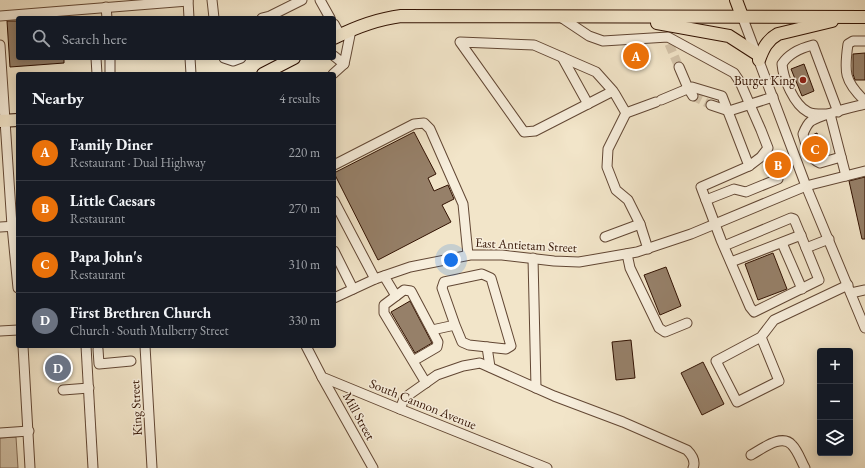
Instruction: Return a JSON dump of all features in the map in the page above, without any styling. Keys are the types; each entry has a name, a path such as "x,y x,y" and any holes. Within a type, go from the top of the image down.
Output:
{"main road":[{"path":"736,0 742,16"},
{"path":"340,32 386,18 401,16 865,17"},
{"path":"608,17 662,23 729,36 758,57 767,43 778,34 850,17"},
{"path":"266,72 290,60"},
{"path":"3,121 16,120"}],"street":[{"path":"0,16 188,0 189,16"},
{"path":"212,0 214,16"},
{"path":"270,16 302,0"},
{"path":"320,0 327,16"},
{"path":"106,7 107,16"},
{"path":"93,8 94,16"},
{"path":"559,16 589,36 603,42 665,39 668,37 734,73 740,82 768,148 761,157 749,166 701,187 724,246 750,307 754,312 819,280 794,219 791,218 724,246"},
{"path":"742,16 806,186 865,328"},
{"path":"662,23 665,39"},
{"path":"335,72 344,64 346,55 340,32"},
{"path":"865,41 853,41 848,44 846,56 848,80 854,90 865,101"},
{"path":"613,91 535,131 524,132 460,42 534,45 596,72 613,91 626,113"},
{"path":"0,44 3,121 16,247"},
{"path":"834,113 809,113 794,97 785,79 782,64 785,59 798,49 813,45 834,113 841,157 846,176"},
{"path":"562,57 588,104"},
{"path":"336,58 344,64"},
{"path":"96,60 97,72"},
{"path":"110,60 110,72"},
{"path":"190,60 191,72"},
{"path":"679,67 691,92"},
{"path":"691,92 692,87 722,96 749,166"},
{"path":"648,249 640,224 628,200 616,190 607,167 608,149 626,113 659,101 691,92"},
{"path":"711,105 729,111 772,96"},
{"path":"841,157 820,163 814,161 803,134 805,127 811,122 834,113 865,104"},
{"path":"336,164 414,124 424,123 430,129 463,204 468,255"},
{"name":"East Antietam Street","path":"336,297 375,279 410,267 468,255 502,255 579,262 648,249 715,224 752,207 806,186 865,171"},
{"path":"706,200 734,189 746,192 778,179"},
{"path":"746,192 752,207"},
{"path":"336,205 375,279"},
{"path":"605,237 640,224"},
{"path":"0,227 15,226"},
{"path":"731,262 801,235"},
{"path":"806,248 829,239"},
{"path":"782,243 802,288"},
{"path":"627,254 630,268 659,328 665,332 687,323"},
{"path":"336,255 353,289"},
{"path":"532,258 536,388"},
{"path":"482,274 491,278 511,346 506,349 469,345 462,342 455,325 442,288 444,282 482,274"},
{"path":"384,276 396,296"},
{"path":"762,337 779,381 737,402 716,361 762,337 774,320 850,289 865,290"},
{"path":"413,361 437,347 438,342 411,291 404,290 384,304 384,313 426,383"},
{"path":"432,330 455,325"},
{"path":"0,328 16,330"},
{"path":"487,347 490,366"},
{"path":"23,348 30,468"},
{"path":"86,348 93,468"},
{"name":"King Street","path":"145,348 152,468"},
{"path":"307,348 322,376"},
{"path":"95,349 99,364 131,361"},
{"path":"400,409 404,399 437,375 463,366 480,363 490,366 554,396 623,422 687,450 692,456 694,464 693,468"},
{"name":"South Cannon Avenue","path":"322,376 547,468"},
{"name":"Mill Street","path":"322,376 373,468"},
{"path":"63,390 89,388"},
{"path":"0,433 29,431"},
{"path":"751,455 777,441 784,441 792,444 805,468"}],"shaded area":[{"path":"16,437 18,468 0,468 0,438"}],"building":[{"path":"7,21 16,21 16,60 64,60 64,63 10,67"},
{"path":"865,53 865,80 855,80 853,74 853,54"},
{"name":"Burger King","path":"804,64 814,91 802,96 791,69"},
{"path":"414,132 436,174 428,178 434,191 448,185 454,199 442,205 451,222 378,260 336,177 336,172"},
{"path":"817,133 825,155 821,157 814,149 810,136"},
{"path":"865,177 865,239 862,239 849,181"},
{"path":"773,253 787,289 758,300 745,264"},
{"path":"666,267 681,306 660,315 644,275"},
{"path":"410,301 432,343 415,353 391,312"},
{"path":"631,340 635,378 616,380 612,342"},
{"path":"703,362 724,404 702,415 681,373"}],"tunnel":[{"path":"669,44 679,67"},
{"path":"693,96 711,105"}],"place":[{"name":"Family Diner","path":"636,56"},
{"name":"Burger King","path":"803,80"},
{"name":"Papa John's","path":"815,149"},
{"name":"Little Caesars","path":"778,165"},
{"name":"First Brethren Church","path":"58,368"}]}
